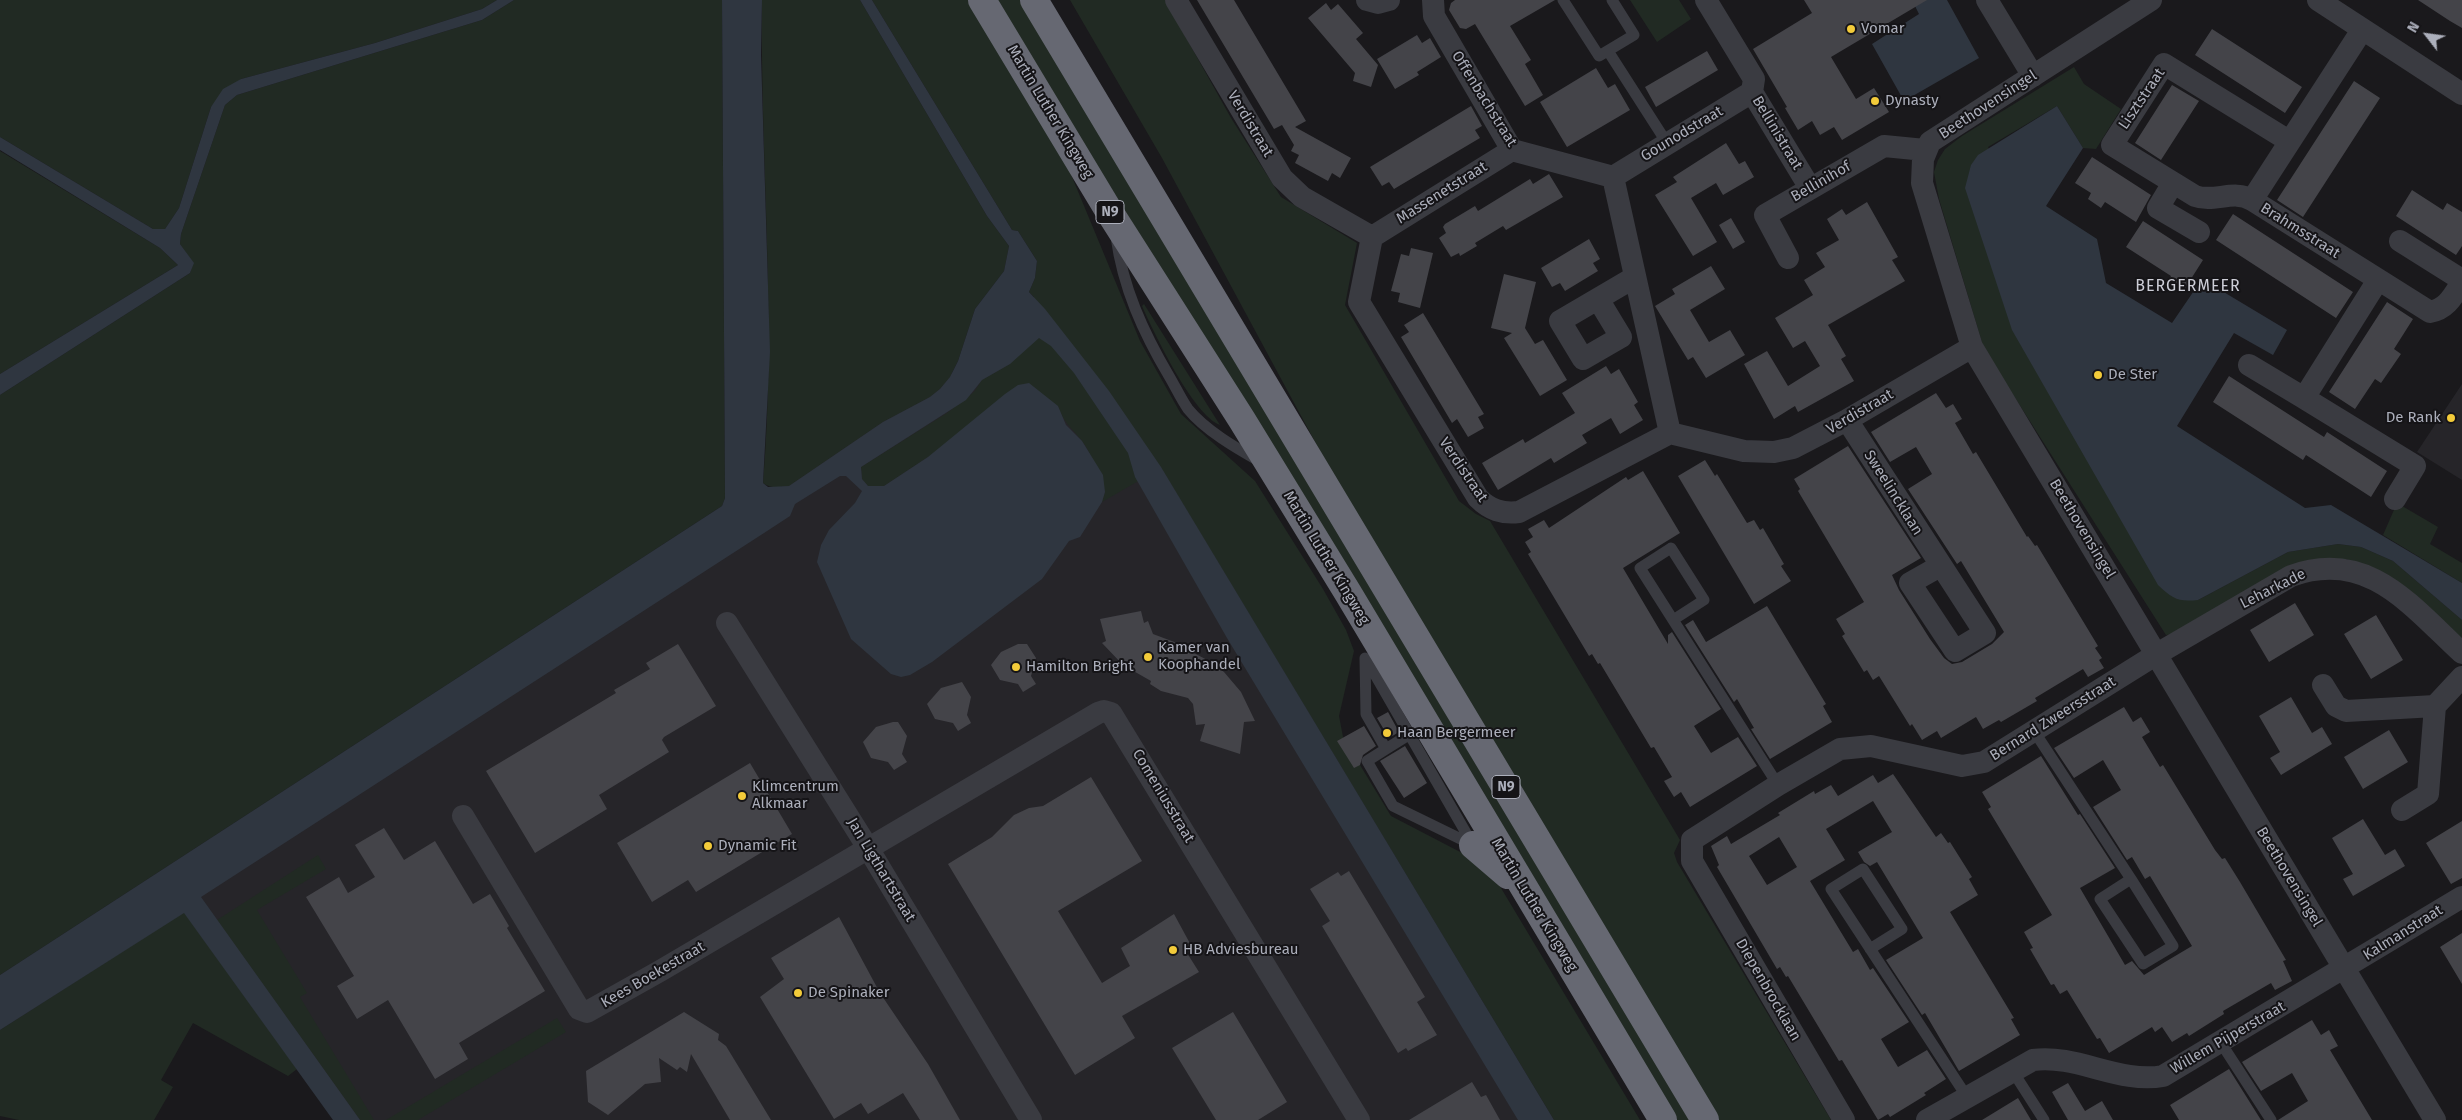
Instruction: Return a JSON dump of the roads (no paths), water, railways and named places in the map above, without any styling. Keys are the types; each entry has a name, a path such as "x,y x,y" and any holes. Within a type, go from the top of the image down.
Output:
{"highway":[{"name":"Martin Luther Kingweg","path":"982,0 1112,216 1348,593 1662,1120"},
{"name":"N9","path":"1034,0 1705,1120"},
{"name":"N9","path":"1348,593 1365,658"},
{"name":"N9","path":"1473,845 1524,888"}],"street":[{"name":"Verdistraat","path":"1176,0 1282,178 1302,197 1372,237 1359,302 1478,498 1487,507 1506,514 1519,512 1670,432 1744,451 1774,452 1793,448 1847,420 1972,347"},
{"path":"1367,0 1378,3 1388,0"},
{"name":"Offenbachstraat","path":"1433,0 1434,16 1512,150 1613,177"},
{"name":"Bellinistraat","path":"1706,0 1754,79 1752,92 1810,188"},
{"path":"1987,0 2033,76"},
{"name":"Beethovensingel","path":"2151,0 1938,136 1925,150 1921,171 1922,182 1972,347 2435,1120"},
{"path":"2318,0 2462,94"},
{"name":"Brahmsstraat","path":"2362,30 2252,200 2430,312 2440,310 2449,303 2462,280 2400,241"},
{"name":"Lisztstraat","path":"2252,200 2236,195 2202,199 2112,145 2164,64 2289,142"},
{"name":"Gounodstraat","path":"1613,177 1752,92"},
{"name":"Bellinihof","path":"1788,258 1765,215 1884,146 1925,150"},
{"name":"Massenetstraat","path":"1372,237 1512,150"},
{"path":"1613,177 1670,432"},
{"path":"2173,183 2158,208 2199,232"},
{"path":"1598,299 1635,276"},
{"path":"2304,398 2378,280"},
{"path":"2249,365 2415,466 2395,499"},
{"name":"Sweelincklaan","path":"1847,420 1940,566"},
{"name":"Leharkade","path":"2157,654 2291,576 2310,569 2327,567 2356,571 2373,579 2401,597 2462,653"},
{"name":"Jan Ligthartstraat","path":"728,623 868,848 1031,1120"},
{"name":"Bernard Zweersstraat","path":"1692,861 1692,840 1778,785 1840,749 1871,746 1962,766 1984,762 2157,654"},
{"path":"2402,810 2428,794 2435,706 2462,677"},
{"path":"2323,686 2336,706 2346,711 2435,706"},
{"name":"Comeniusstraat","path":"868,848 1098,713 1104,711 1111,713 1359,1120"},
{"name":"Kees Boekestraat","path":"463,816 579,1009 587,1012 868,848"},
{"name":"Diepenbrocklaan","path":"1692,861 1844,1120"},
{"name":"Kalmanstraat","path":"2344,970 2462,897"},
{"name":"Willem Pijperstraat","path":"1967,1097 2012,1070 2033,1060 2052,1059 2150,1078 2163,1076 2344,970"},
{"path":"1927,1120 1967,1097"}],"lane":[{"path":"1563,0 1599,56 1634,35 1612,0"},
{"path":"1608,51 1667,143"},
{"path":"1112,216 1119,262 1133,307 1147,338 1189,409 1233,446 1272,469"},
{"path":"1673,620 1704,600 1671,548 1640,568 1673,620 1778,785"},
{"name":"N9","path":"1365,658 1473,845"},
{"name":"N9","path":"1365,658 1366,714 1386,749"},
{"path":"2034,731 2131,879 2173,946 2143,964 2100,899 2131,879"},
{"name":"N9","path":"1410,734 1367,761 1393,806 1473,845"},
{"path":"1870,949 1902,929 1863,869 1831,889 1870,949 1967,1097"},
{"path":"2221,1043 2270,1120"},
{"path":"2012,1070 2044,1120"}],"place":[{"name":"Vomar","path":"1851,29"},
{"name":"Dynasty","path":"1875,101"},
{"name":"De Ster","path":"2098,375"},
{"name":"De Rank","path":"2451,418"},
{"name":"Kamer van Koophandel","path":"1148,657"},
{"name":"Hamilton Bright","path":"1016,667"},
{"name":"Haan Bergermeer","path":"1387,733"},
{"name":"Klimcentrum Alkmaar","path":"742,796"},
{"name":"Dynamic Fit","path":"708,846"},
{"name":"HB Adviesbureau","path":"1173,950"},
{"name":"De Spinaker","path":"798,993"}],"district":[{"name":"BERGERMEER","path":"2188,287"}]}
